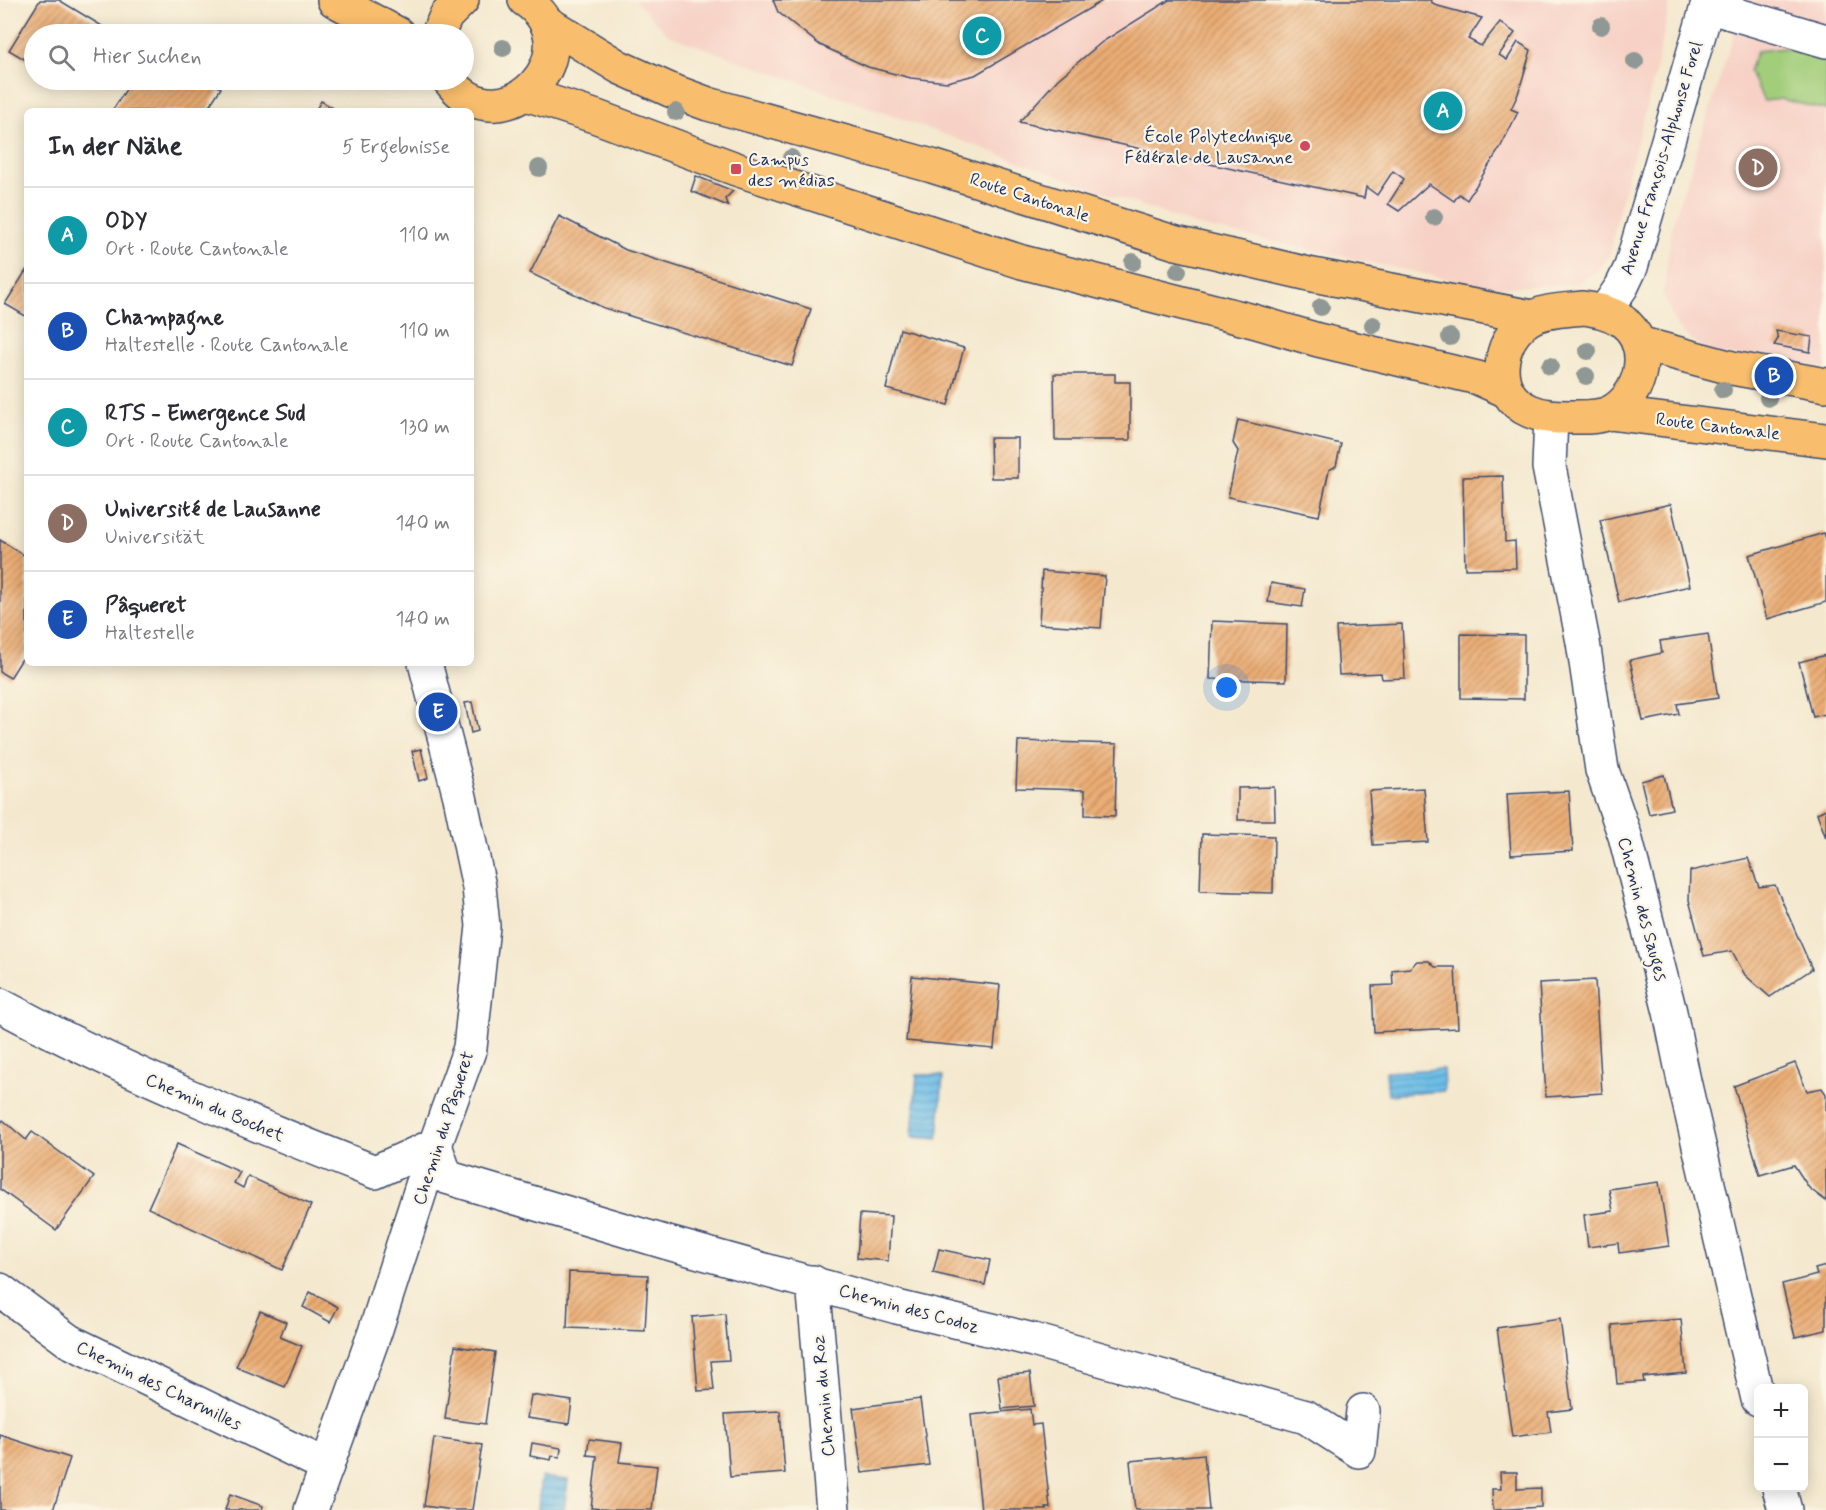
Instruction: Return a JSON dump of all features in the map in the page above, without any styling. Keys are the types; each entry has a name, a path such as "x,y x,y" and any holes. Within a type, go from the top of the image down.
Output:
{"main road":[{"path":"334,0 379,24"},
{"path":"442,24 446,16 462,0"},
{"path":"462,96 484,103 499,103 526,94 538,83 551,54 550,38 535,11"},
{"name":"Route Cantonale","path":"535,11 619,67 708,104 932,166 1176,243 1313,274 1532,317"},
{"path":"526,94 597,117 746,173 1022,262 1254,321 1318,340 1478,378 1508,391"},
{"path":"1583,308 1605,311 1622,321 1638,343 1642,360 1639,380 1625,403 1609,413 1586,417 1551,417 1519,406 1508,391 1502,369 1506,342 1516,328 1532,317 1583,308"},
{"path":"1638,343 1732,368 1826,385"},
{"name":"Route Cantonale","path":"1609,413 1826,440"}],"street":[{"path":"1708,3 1826,41"},
{"name":"Avenue François-Alphonse Forel","path":"1605,311 1622,286 1631,267 1708,3"},
{"name":"Chemin des Sauges","path":"1551,417 1549,467 1583,642 1602,770 1624,836 1670,1012 1684,1082 1755,1384"},
{"name":"Chemin du Pâqueret","path":"311,1510 375,1332 435,1145 470,1048 483,926 479,886 426,666"},
{"name":"Chemin du Bochet","path":"0,1005 73,1044 258,1127 375,1172 435,1145"},
{"name":"Chemin des Codoz","path":"435,1145 446,1177 668,1243 897,1307 1033,1340 1306,1417 1359,1451 1364,1411"},
{"name":"Chemin du Roz","path":"813,1282 833,1510"},
{"name":"Chemin des Charmilles","path":"0,1290 69,1341 327,1466"},
{"path":"1780,1492 1785,1510"}],"shaded area":[{"name":"École Polytechnique Fédérale de Lausanne","path":"635,0 1671,0 1609,257 1597,271 1576,284 1490,288 1195,225 668,35"},
{"path":"1745,0 1826,0 1826,368 1706,352 1677,327 1663,294 1672,226"}],"green space":[{"path":"1784,48 1826,56 1826,110 1781,99 1764,101 1749,71 1757,51"}],"water":[{"path":"1443,1069 1444,1091 1388,1095 1386,1072"},
{"path":"917,1074 943,1076 938,1139 912,1137"},
{"path":"541,1477 568,1480 564,1510 538,1510"}],"building":[{"path":"40,0 59,0 99,24 25,24"},
{"path":"773,0 1104,0 975,75 947,82 911,78 868,67 820,45 778,12"},
{"path":"1169,0 1432,0 1431,2 1438,6 1482,18 1468,39 1481,46 1500,22 1515,33 1499,55 1507,60 1518,42 1531,50 1518,94 1511,109 1518,112 1500,148 1467,200 1459,194 1454,201 1429,184 1399,211 1388,204 1404,179 1393,171 1377,195 1366,187 1364,198 1019,122 1058,79 1102,42"},
{"path":"24,26 24,59 9,50"},
{"path":"126,90 220,90 208,108 114,108"},
{"path":"321,101 333,108 317,108"},
{"path":"696,176 733,191 725,199 728,206 691,191"},
{"path":"559,216 626,250 811,309 792,366 604,308 530,273"},
{"path":"24,274 24,315 5,304"},
{"path":"900,329 964,348 948,405 886,389"},
{"path":"1776,331 1812,337 1810,352 1774,345 1778,339"},
{"path":"1054,374 1115,374 1115,382 1130,382 1130,440 1055,440"},
{"path":"1238,420 1341,444 1336,466 1329,470 1319,516 1228,497 1238,451 1233,443"},
{"path":"990,438 1018,438 1018,478 991,478"},
{"path":"1503,476 1505,542 1515,541 1516,568 1465,569 1463,477"},
{"path":"1671,504 1690,586 1619,602 1600,520"},
{"path":"1824,533 1826,539 1826,602 1767,619 1749,555"},
{"path":"0,540 24,555 24,656 10,678 0,672"},
{"path":"1042,571 1105,576 1101,628 1039,624"},
{"path":"1271,583 1305,589 1302,607 1268,602"},
{"path":"1212,621 1287,624 1286,681 1210,679"},
{"path":"1402,624 1405,678 1382,679 1381,673 1339,675 1336,627"},
{"path":"1461,634 1524,635 1524,699 1461,698"},
{"path":"1708,634 1718,698 1677,704 1679,714 1643,721 1630,660 1662,653 1660,641"},
{"path":"1826,655 1826,714 1813,717 1799,662"},
{"path":"472,702 478,731 471,733 465,703"},
{"path":"1018,741 1117,744 1115,816 1085,815 1085,790 1016,788"},
{"path":"421,749 428,778 419,781 412,751"},
{"path":"1664,775 1672,809 1649,814 1641,781"},
{"path":"1274,787 1275,820 1238,820 1238,788"},
{"path":"1424,788 1428,842 1373,845 1369,791"},
{"path":"1569,791 1573,851 1511,855 1507,794"},
{"path":"1826,809 1826,838 1817,813"},
{"path":"1202,834 1274,836 1273,893 1200,891"},
{"path":"1748,858 1759,887 1775,885 1812,969 1770,997 1745,975 1732,951 1704,956 1689,900 1690,871"},
{"path":"1417,961 1429,961 1435,967 1455,967 1458,1028 1374,1032 1372,986 1393,985 1392,970 1410,968"},
{"path":"912,976 1000,985 994,1049 906,1041"},
{"path":"1595,980 1602,1093 1546,1097 1539,983"},
{"path":"1795,1063 1807,1091 1822,1088 1826,1094 1826,1201 1809,1188 1794,1165 1760,1175 1734,1086"},
{"path":"3,1120 26,1140 32,1132 94,1177 56,1230 0,1189 0,1124"},
{"path":"177,1144 240,1172 234,1183 243,1188 248,1176 311,1205 282,1270 148,1208"},
{"path":"1659,1182 1669,1246 1619,1253 1618,1243 1588,1247 1584,1215 1613,1211 1609,1189"},
{"path":"860,1214 891,1216 888,1261 857,1258"},
{"path":"939,1249 990,1260 985,1285 933,1273"},
{"path":"1826,1266 1826,1330 1795,1337 1782,1284 1817,1275 1815,1269"},
{"path":"569,1272 648,1275 645,1331 567,1328"},
{"path":"310,1292 338,1307 330,1322 303,1307"},
{"path":"260,1311 286,1322 280,1337 302,1346 285,1387 236,1367"},
{"path":"725,1314 729,1360 711,1361 714,1390 698,1391 692,1317"},
{"path":"1560,1319 1572,1409 1548,1412 1551,1432 1512,1437 1497,1328"},
{"path":"1681,1319 1686,1373 1643,1377 1644,1382 1617,1384 1612,1325"},
{"path":"455,1346 495,1352 485,1424 445,1419"},
{"path":"1030,1373 1034,1406 1002,1409 998,1376"},
{"path":"531,1395 572,1401 569,1424 527,1418"},
{"path":"920,1399 929,1465 862,1473 853,1408"},
{"path":"1030,1409 1032,1425 1041,1424 1050,1508 1046,1508 1047,1510 981,1510 971,1415"},
{"path":"780,1411 785,1473 730,1477 725,1414"},
{"path":"0,1435 70,1458 53,1510 0,1510"},
{"path":"434,1438 482,1445 472,1510 424,1506"},
{"path":"589,1439 622,1443 619,1462 657,1466 652,1510 591,1508 597,1456 587,1455"},
{"path":"532,1443 561,1448 560,1457 552,1456 551,1460 530,1456"},
{"path":"1204,1454 1209,1510 1135,1510 1130,1461"},
{"path":"1500,1472 1517,1472 1517,1489 1541,1488 1541,1507 1493,1510 1492,1489 1501,1489"},
{"path":"230,1494 263,1506 262,1510 225,1510"}],"place":[{"name":"RTS - Emergence Sud","path":"982,36"},
{"name":"ODY","path":"1443,111"},
{"name":"École Polytechnique Fédérale de Lausanne","path":"1305,146"},
{"name":"Université de Lausanne","path":"1758,168"},
{"name":"Campus des médias","path":"736,169"},
{"name":"Champagne","path":"1774,376"},
{"name":"Pâqueret","path":"438,712"}]}
